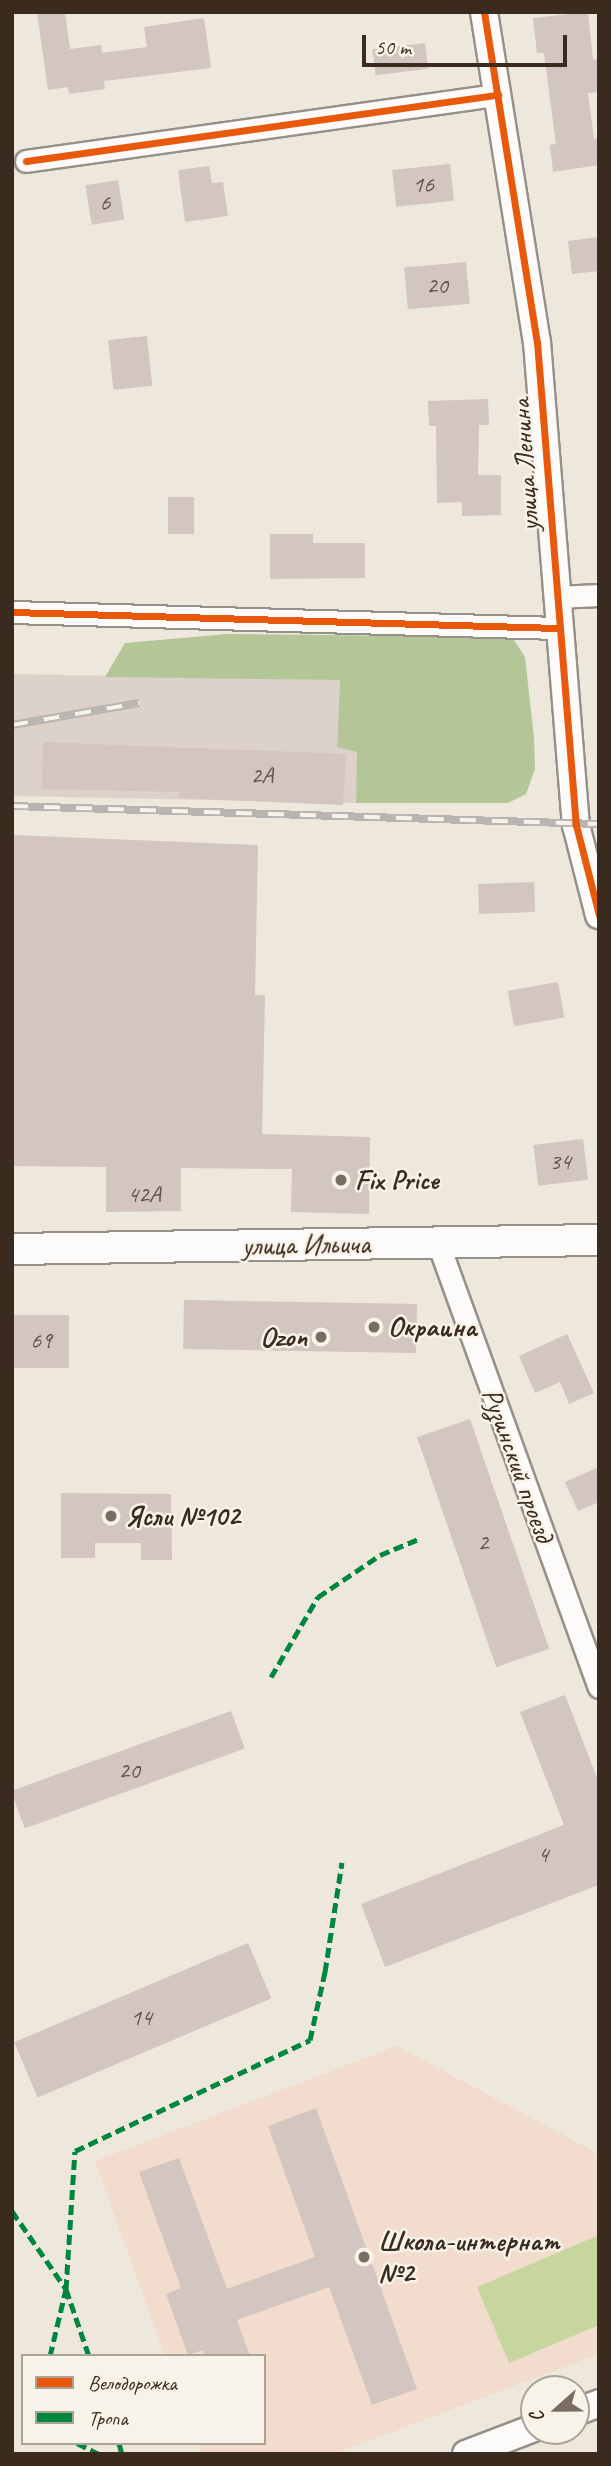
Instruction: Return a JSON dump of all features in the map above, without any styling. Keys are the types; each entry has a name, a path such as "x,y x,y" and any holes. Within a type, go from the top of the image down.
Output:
{"main road":[{"name":"улица Ильича","path":"12,1249 599,1240"}],"street":[{"name":"улица Ленина","path":"485,12 537,342 576,825 599,915"},
{"path":"26,161 498,95"},
{"path":"556,597 599,595"},
{"path":"12,612 559,628"},
{"name":"Рузинский проезд","path":"438,1243 599,1687"},
{"path":"466,2454 520,2433"}],"shaded area":[{"path":"12,674 340,680 337,747 358,751 356,803 12,796"},
{"name":"Школа-интернат №2","path":"397,2046 599,2154 599,2354 543,2375 520,2375 520,2384 334,2454 201,2454 198,2445 266,2445 266,2354 164,2354 95,2161"}],"green space":[{"path":"228,634 512,637 525,657 534,738 535,769 526,794 508,803 356,803 357,752 337,747 340,680 105,677 125,643"},
{"path":"599,2235 599,2325 509,2363 477,2287"}],"building":[{"path":"37,12 65,12 70,49 101,45 102,53 147,47 144,27 204,18 211,68 104,81 105,89 69,94 68,87 48,90"},
{"path":"588,12 593,60 599,59 599,92 588,93 594,139 599,138 599,165 553,172 550,145 556,144 544,53 537,53 533,18"},
{"path":"425,43 428,69 376,75 372,49"},
{"path":"450,164 454,201 396,207 392,170"},
{"path":"209,166 212,183 223,182 228,216 185,222 178,170"},
{"path":"118,180 124,220 92,225 85,185"},
{"path":"599,237 599,271 572,274 568,241"},
{"path":"466,262 470,304 408,309 404,267"},
{"path":"147,336 152,386 113,390 108,340"},
{"path":"488,399 489,425 479,425 478,475 501,475 501,515 462,516 462,502 437,503 436,426 429,426 428,401"},
{"path":"168,497 194,497 194,534 168,534"},
{"path":"270,534 313,534 313,543 365,543 365,578 270,579"},
{"path":"43,742 346,754 343,805 179,798 179,792 42,789"},
{"path":"12,835 258,845 255,995 265,995 262,1134 370,1137 369,1214 291,1212 292,1169 181,1168 181,1211 106,1212 106,1167 12,1166"},
{"path":"534,882 535,912 479,914 478,884"},
{"path":"558,982 564,1017 514,1026 508,991"},
{"path":"583,1139 588,1180 538,1186 533,1145"},
{"path":"184,1300 417,1304 416,1353 183,1349"},
{"path":"12,1315 69,1315 69,1368 12,1368"},
{"path":"567,1334 594,1393 569,1404 560,1382 535,1393 519,1356"},
{"path":"470,1419 549,1649 496,1667 417,1437"},
{"path":"599,1467 599,1502 578,1511 565,1482"},
{"path":"61,1493 171,1494 172,1560 141,1560 141,1543 95,1543 95,1558 61,1558"},
{"path":"565,1695 599,1783 599,1885 385,1967 361,1904 564,1825 520,1712"},
{"path":"231,1711 245,1749 25,1829 12,1791"},
{"path":"248,1943 271,1998 38,2097 14,2042"},
{"path":"316,2108 417,2389 372,2405 329,2287 237,2320 249,2354 204,2354 203,2350 188,2354 166,2294 181,2288 139,2172 179,2158 227,2289 315,2257 268,2126"}],"railway":[{"path":"12,725 139,703"},
{"path":"12,806 599,824"}],"marked path":[{"path":"271,1677 318,1597 380,1555 421,1538"},
{"path":"50,2354 66,2289 75,2151 310,2040 325,1972 342,1862"},
{"path":"12,2211 66,2289 88,2354"},
{"path":"81,2445 99,2454"},
{"path":"120,2445 122,2454"}],"cycle path":[{"path":"484,12 537,342 576,825 599,915"},
{"path":"26,161 498,95"},
{"path":"12,612 559,628"}],"place":[{"name":"Fix Price","path":"341,1180"},
{"name":"Окраина","path":"374,1327"},
{"name":"Ozon","path":"321,1337"},
{"name":"Ясли №102","path":"111,1516"},
{"name":"Школа-интернат №2","path":"364,2257"}]}
